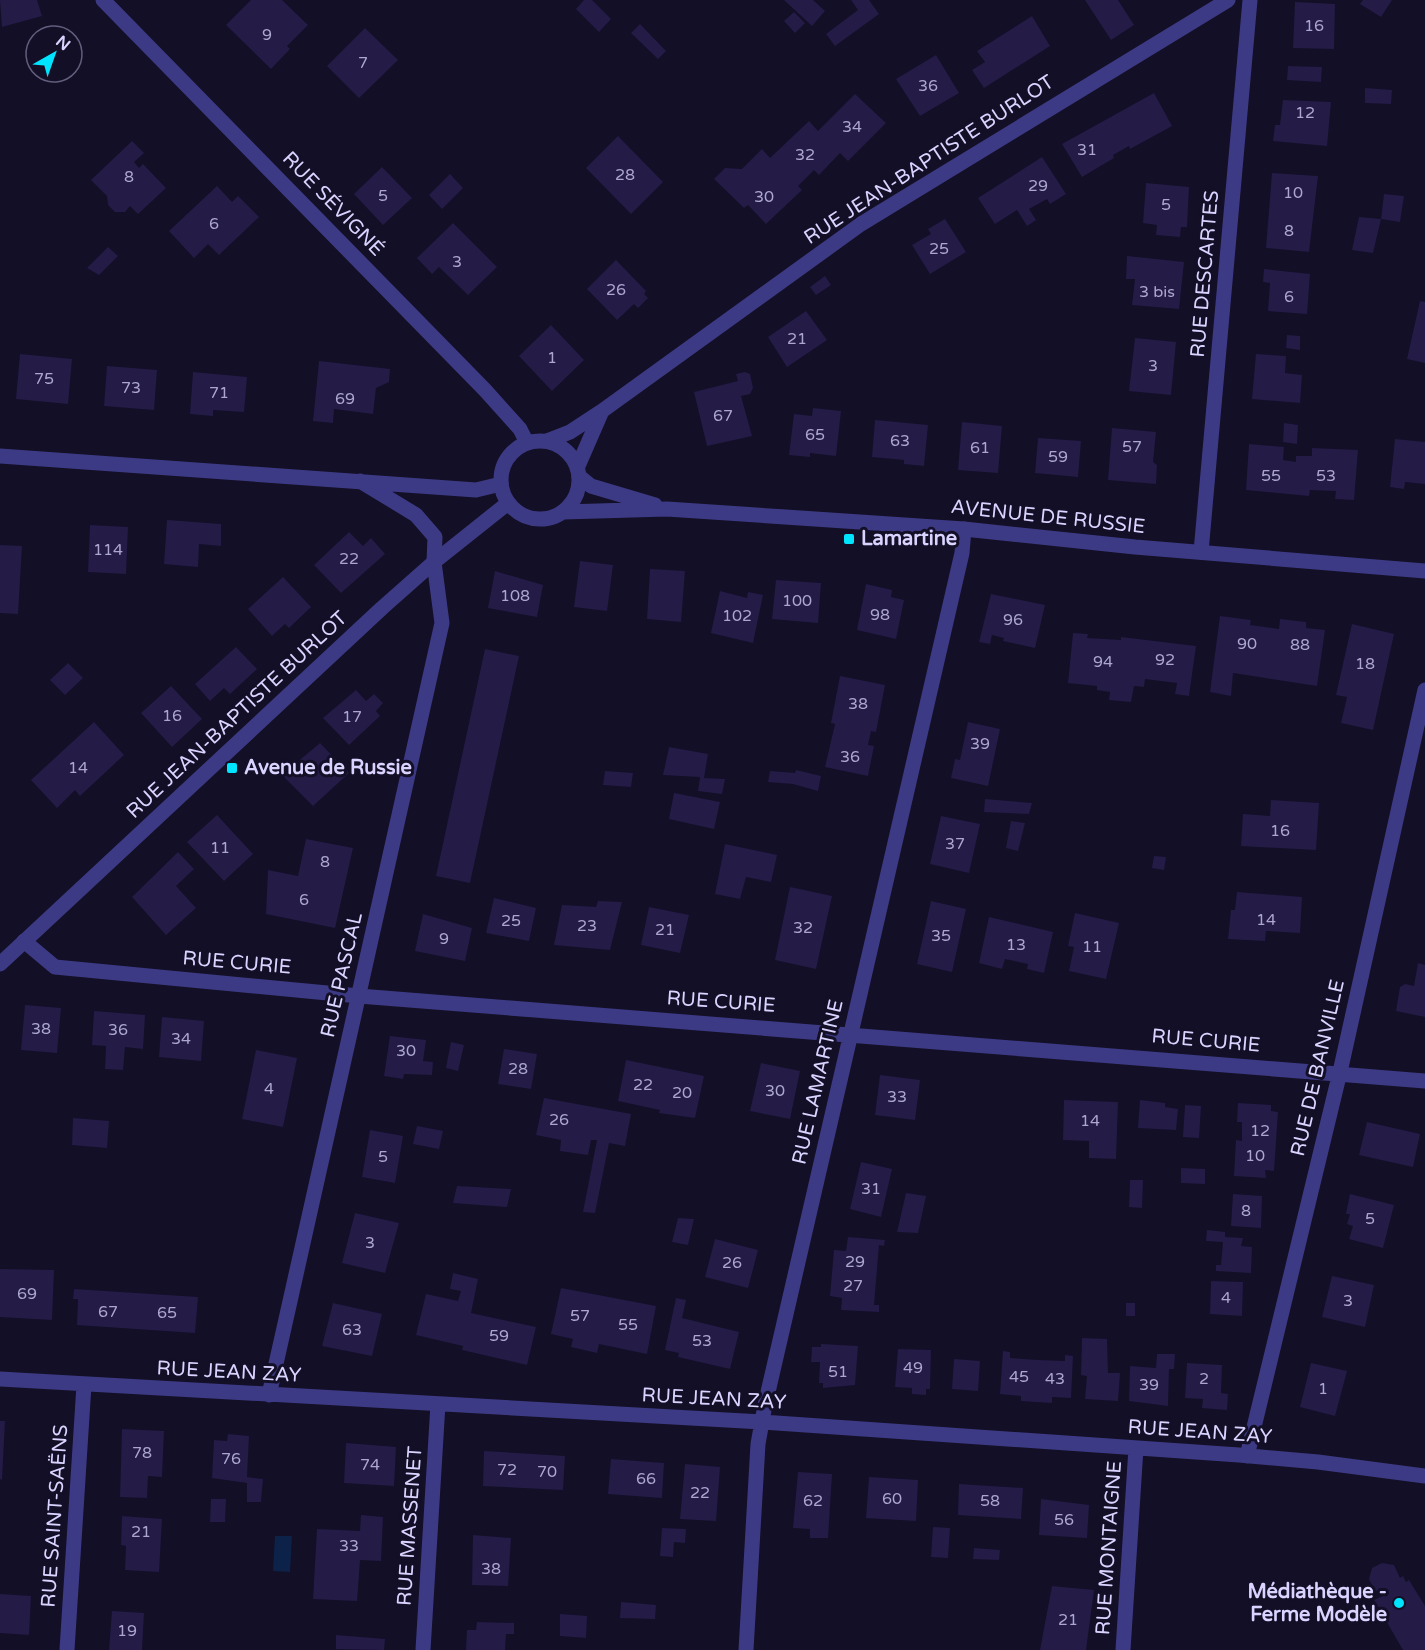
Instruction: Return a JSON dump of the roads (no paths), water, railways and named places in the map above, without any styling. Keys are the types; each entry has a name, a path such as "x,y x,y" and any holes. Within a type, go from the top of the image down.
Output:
{"street":[{"name":"RUE SÉVIGNÉ","path":"103,0 485,390 520,429 527,443"},
{"name":"RUE JEAN-BAPTISTE BURLOT","path":"547,441 570,432 602,411 861,224 1228,0"},
{"name":"RUE DESCARTES","path":"1201,552 1250,0"},
{"path":"579,471 566,450 547,441 527,443 510,454 505,463 501,484 508,503 524,516 544,519 563,512 576,497 579,471 602,411"},
{"path":"0,456 476,490 501,484"},
{"name":"AVENUE DE RUSSIE","path":"579,471 591,486 667,509"},
{"path":"360,482 416,515 435,537 434,562"},
{"name":"RUE JEAN-BAPTISTE BURLOT","path":"0,964 434,562 508,503"},
{"name":"AVENUE DE RUSSIE","path":"563,512 667,509 964,529 1425,571"},
{"name":"RUE LAMARTINE","path":"746,1650 758,1444 762,1422 962,553 964,529"},
{"name":"RUE PASCAL","path":"269,1395 442,623 434,562"},
{"name":"RUE DE BANVILLE","path":"1247,1456 1340,1072 1425,690"},
{"name":"RUE CURIE","path":"24,941 55,967 359,996 1340,1072 1425,1081"},
{"name":"RUE JEAN ZAY","path":"0,1379 762,1422 1247,1456 1425,1476"},
{"name":"RUE SAINT-SAËNS","path":"67,1650 84,1384"},
{"name":"RUE MASSENET","path":"423,1650 438,1404"},
{"name":"RUE MONTAIGNE","path":"1123,1650 1136,1448"}],"water":[{"path":"275,1536 292,1536 290,1572 273,1571"}],"place":[{"name":"Lamartine","path":"849,539"},
{"name":"Avenue de Russie","path":"232,768"},
{"name":"Médiathèque - Ferme Modèle","path":"1399,1603"}]}
